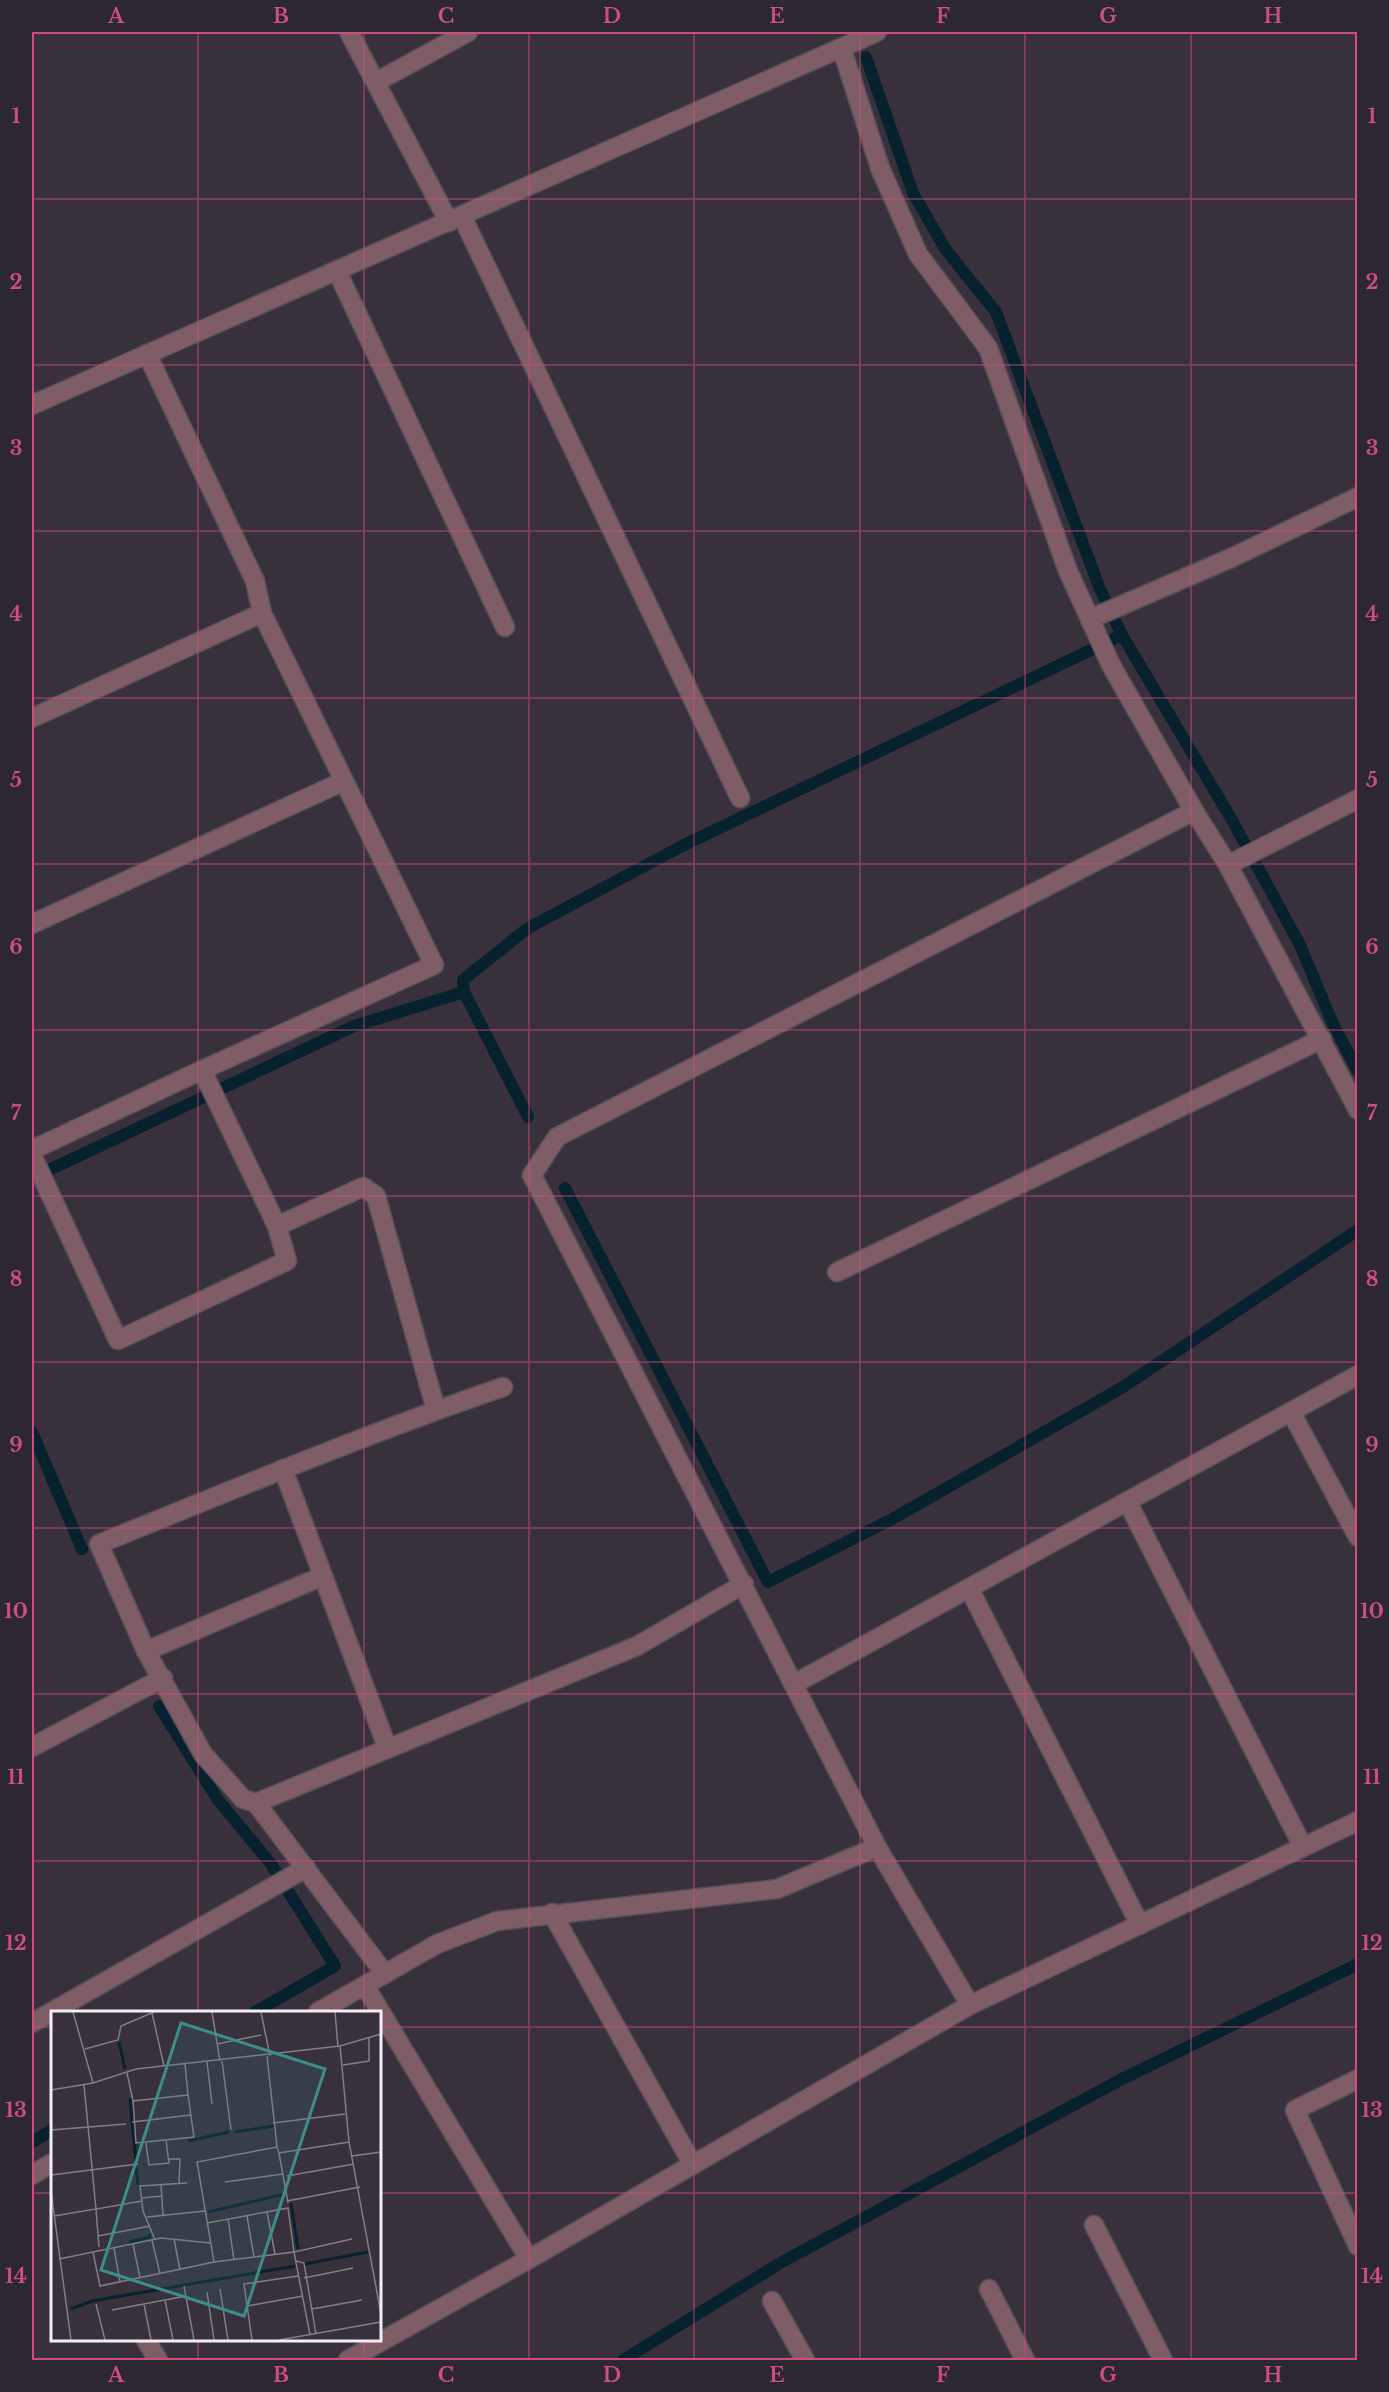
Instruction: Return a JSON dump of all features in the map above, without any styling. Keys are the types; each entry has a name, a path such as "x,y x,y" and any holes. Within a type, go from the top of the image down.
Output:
{"street":[{"path":"349,32 456,219 740,798"},
{"path":"376,82 468,32"},
{"path":"32,405 842,49 871,33"},
{"path":"842,49 880,168 918,254 988,348 1068,571 1194,811 1234,862 1358,1110"},
{"path":"337,271 505,627"},
{"path":"147,354 255,581 262,613 434,965 205,1077 36,1163 118,1340 287,1261 277,1226 205,1077"},
{"path":"1098,630 1118,607 1231,558 1358,497"},
{"path":"32,718 262,613"},
{"path":"32,924 344,781"},
{"path":"1234,862 1358,799"},
{"path":"970,2005 877,1847 532,1175 557,1137 1194,811"},
{"path":"837,1272 1322,1039"},
{"path":"277,1226 363,1187 376,1196 436,1410"},
{"path":"794,1684 1358,1375"},
{"path":"385,1974 256,1803 243,1799 203,1754 146,1651 99,1544 283,1469 502,1387"},
{"path":"1291,1412 1358,1537"},
{"path":"283,1469 387,1747"},
{"path":"1127,1501 1303,1847"},
{"path":"146,1651 323,1576"},
{"path":"256,1803 387,1747 637,1646 744,1584"},
{"path":"969,1588 1140,1925"},
{"path":"32,1747 162,1678"},
{"path":"381,2336 529,2259 970,2005 1358,1821"},
{"path":"321,2011 438,1944 497,1921 777,1889 877,1847"},
{"path":"55,2011 306,1868"},
{"path":"552,1913 693,2165"},
{"path":"365,1986 380,2011"},
{"path":"32,2024 51,2013"},
{"path":"381,2013 529,2259"},
{"path":"1358,2079 1295,2110 1358,2246"},
{"path":"32,2175 51,2166"},
{"path":"1094,2225 1163,2361"},
{"path":"989,2289 1025,2361"},
{"path":"772,2301 805,2361"},
{"path":"147,2341 158,2361"},
{"path":"348,2361 363,2345"}],"waterway":[{"path":"866,57 913,193 946,250 996,312 1100,589 1122,635 1232,820 1300,945 1333,1024 1358,1071"},
{"path":"528,1117 464,992 463,980 528,928 682,846 1122,635"},
{"path":"32,1178 354,1026 464,992"},
{"path":"565,1188 768,1582 894,1518 1123,1387 1358,1230"},
{"path":"32,1432 82,1549"},
{"path":"159,1706 218,1800 271,1864 335,1966 257,2011"},
{"path":"623,2360 782,2262 1122,2079 1358,1964"},
{"path":"32,2142 51,2131"}]}
